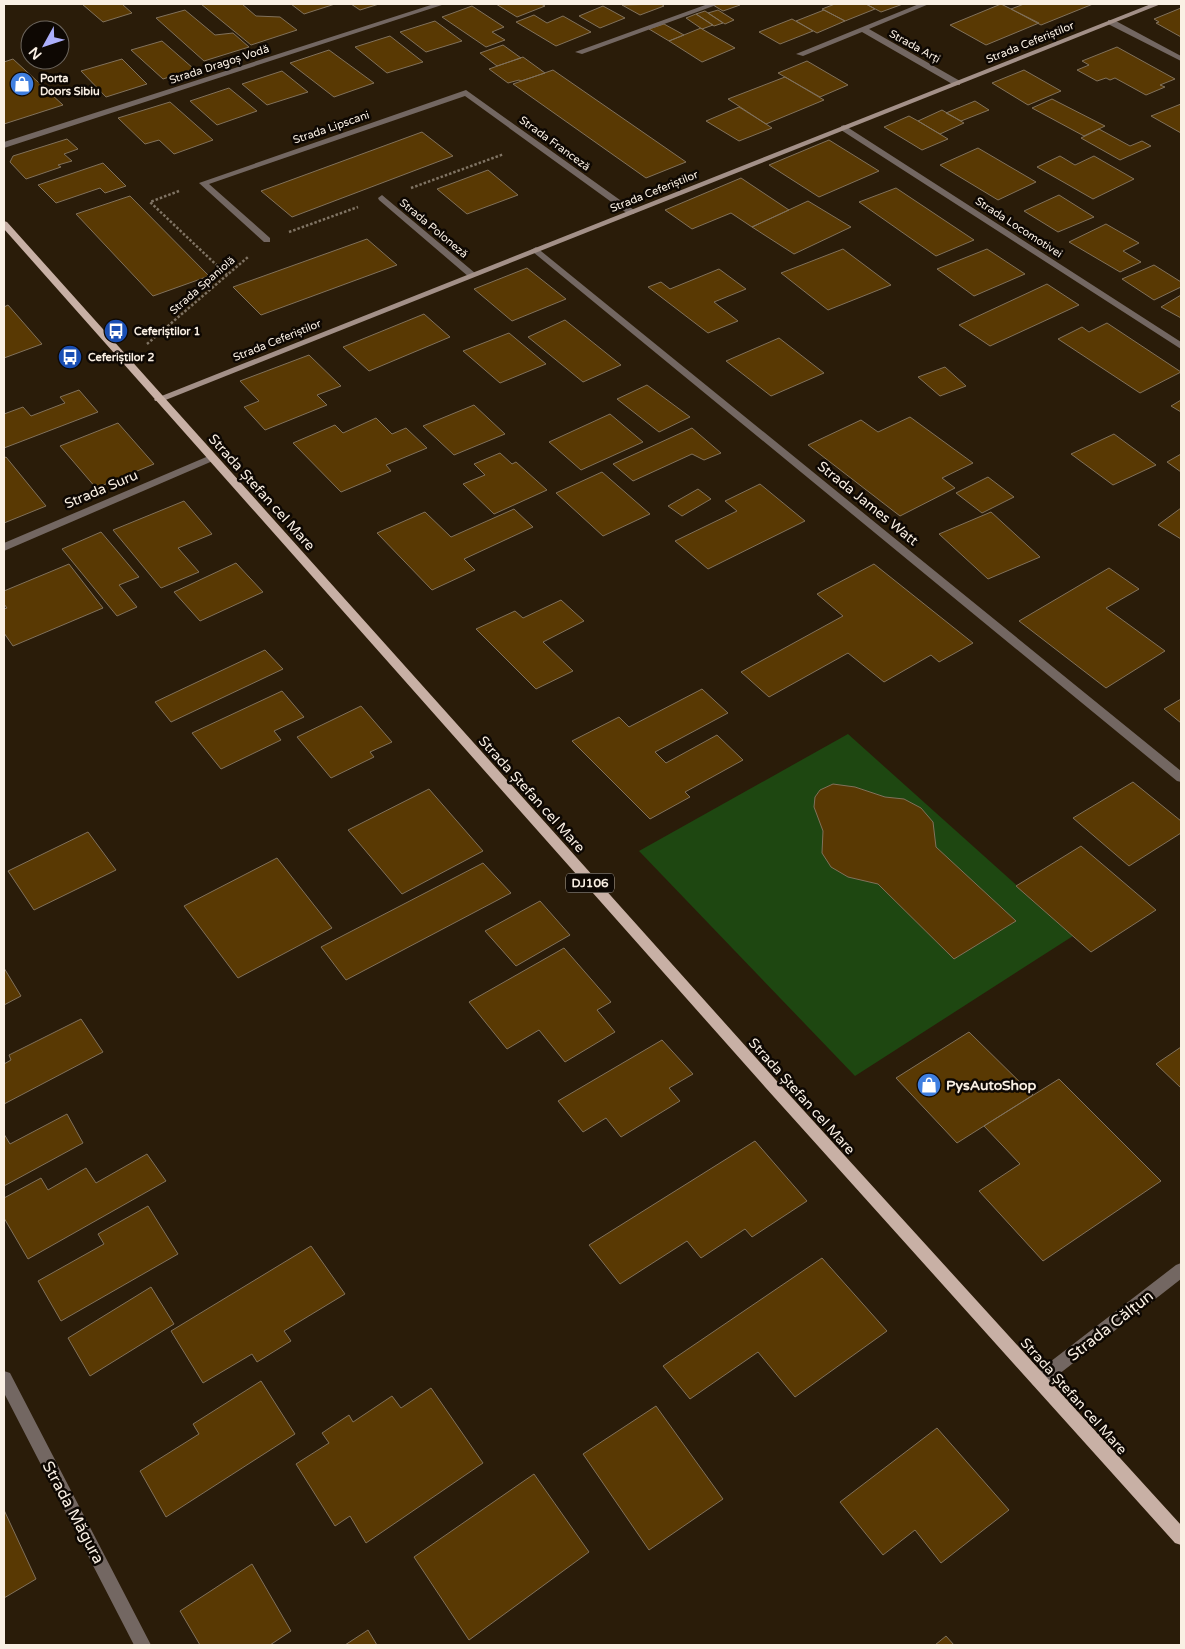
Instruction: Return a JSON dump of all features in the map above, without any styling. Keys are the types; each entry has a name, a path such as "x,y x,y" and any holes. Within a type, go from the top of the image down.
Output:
{"main road":[{"name":"Strada Ștefan cel Mare","path":"4,224 125,362 770,1083 1181,1537"}],"street":[{"name":"Strada Dragoș Vodă","path":"4,145 441,4"},
{"path":"579,52 715,4"},
{"path":"800,54 925,4"},
{"name":"Strada Ceferiștilor","path":"159,399 1157,4"},
{"path":"1112,22 1181,59"},
{"name":"Strada Arți","path":"862,29 957,83"},
{"name":"Strada Lipscani","path":"202,182 466,93"},
{"name":"Strada Franceză","path":"466,93 631,212"},
{"name":"Strada Locomotivei","path":"844,128 1181,346"},
{"path":"202,182 267,240"},
{"name":"Strada Poloneză","path":"382,198 472,275"},
{"name":"Strada James Watt","path":"536,250 1181,778"},
{"name":"Strada Suru","path":"4,547 211,458"},
{"name":"Strada Călțun","path":"1039,1380 1181,1270"},
{"name":"Strada Măgura","path":"4,1378 143,1645"}],"path":[{"path":"202,182 150,202 227,275"},
{"name":"Strada Spaniolă","path":"125,362 267,240"}],"green space":[{"path":"848,734 1073,936 855,1076 639,851"}],"building":[{"path":"82,4 122,4 132,13 103,22"},
{"path":"201,4 242,4 256,16 280,17 297,30 251,45"},
{"path":"291,4 335,4 304,14"},
{"path":"351,4 379,4 360,10"},
{"path":"496,4 541,4 545,6 517,17"},
{"path":"661,4 664,6 640,15 622,5"},
{"path":"835,4 866,4 875,9 845,21 822,9"},
{"path":"866,4 903,4 881,12"},
{"path":"1001,4 1039,23 986,45 950,25"},
{"path":"1024,4 1093,4 1041,25 1011,9"},
{"path":"713,5 740,5 723,11"},
{"path":"472,6 504,27 492,32 505,40 486,47 442,17"},
{"path":"603,6 625,18 600,28 579,16"},
{"path":"1181,8 1181,37 1156,23 1159,22 1154,19"},
{"path":"185,10 215,35 233,33 249,47 204,61 156,18"},
{"path":"718,10 734,20 725,24 708,13"},
{"path":"824,10 845,21 817,33 796,21"},
{"path":"705,11 723,23 714,26 696,14"},
{"path":"696,14 713,25 702,29 686,18"},
{"path":"534,15 547,23 563,16 591,32 556,46 516,22"},
{"path":"792,19 813,31 780,44 759,32"},
{"path":"435,21 462,41 426,52 400,32"},
{"path":"664,24 684,35 669,41 649,29"},
{"path":"701,28 735,48 702,62 669,41"},
{"path":"390,36 423,62 387,73 355,47"},
{"path":"162,41 194,69 163,79 131,50"},
{"path":"503,45 521,58 497,66 480,53"},
{"path":"1117,47 1175,79 1160,85 1165,87 1146,95 1115,78 1097,81 1077,70 1089,65 1082,61"},
{"path":"329,50 374,83 334,97 290,63"},
{"path":"523,57 545,73 508,83 489,69"},
{"name":"Porta Doors Sibiu","path":"13,59 20,65 20,70 25,70 63,105 4,124 4,62"},
{"path":"122,59 147,84 106,97 81,71"},
{"path":"807,61 848,85 820,97 778,73"},
{"path":"553,70 686,162 646,178 513,84"},
{"path":"1024,70 1061,91 1028,105 992,83"},
{"path":"282,71 308,92 267,105 242,84"},
{"path":"785,77 824,100 766,124 728,99"},
{"path":"229,88 257,111 217,125 190,101"},
{"path":"1052,99 1105,126 1084,136 1032,108"},
{"path":"975,101 989,110 961,121 946,113"},
{"path":"170,102 213,140 174,154 159,140 145,144 118,118"},
{"path":"1181,104 1181,133 1151,116"},
{"path":"739,107 772,128 739,141 706,121"},
{"path":"942,110 964,123 940,134 918,121"},
{"path":"909,116 948,139 922,150 884,127"},
{"path":"1099,129 1130,146 1142,141 1151,146 1120,160 1081,138"},
{"path":"422,132 453,156 292,217 261,191"},
{"path":"67,139 78,149 64,154 72,161 58,165 61,167 26,179 10,162 13,156"},
{"path":"829,140 879,171 819,197 769,165"},
{"path":"978,148 1036,182 998,200 940,165"},
{"path":"1060,156 1075,165 1094,156 1134,179 1093,199 1037,167"},
{"path":"103,163 126,186 105,193 100,188 56,203 38,185"},
{"path":"488,170 518,195 467,214 437,189"},
{"path":"741,178 789,210 752,227 731,213 692,229 665,210"},
{"path":"896,188 974,240 936,256 859,202"},
{"path":"1059,195 1094,217 1058,232 1024,211"},
{"path":"130,196 209,276 153,296 76,214"},
{"path":"808,201 851,227 794,254 752,227"},
{"path":"1106,224 1139,243 1123,251 1141,262 1120,272 1069,242"},
{"path":"367,239 397,265 261,315 233,287"},
{"path":"843,249 891,285 828,310 781,273"},
{"path":"987,249 1025,274 974,296 937,269"},
{"path":"1154,265 1181,282 1181,287 1154,300 1122,279"},
{"path":"527,268 566,299 512,321 474,289"},
{"path":"719,269 746,289 714,302 738,321 708,333 648,287 661,282 670,289"},
{"path":"1047,284 1079,305 990,346 959,325"},
{"path":"1181,295 1181,318 1161,307"},
{"path":"8,305 42,344 4,358 4,307"},
{"path":"424,314 450,337 369,371 343,347"},
{"path":"565,320 621,365 583,382 528,337"},
{"path":"1107,323 1181,372 1140,393 1058,339 1082,327 1089,332"},
{"path":"509,333 546,364 500,383 463,351"},
{"path":"779,338 824,373 771,396 726,361"},
{"path":"309,355 341,386 317,395 327,405 265,430 244,407 259,401 240,381"},
{"path":"945,367 966,386 940,396 918,377"},
{"path":"647,385 690,417 659,432 617,399"},
{"path":"79,390 98,412 4,448 4,414 23,407 31,416 65,403 60,397"},
{"path":"1181,400 1181,412 1171,406"},
{"path":"474,405 505,434 454,455 423,426"},
{"path":"610,414 643,442 581,470 549,442"},
{"path":"910,417 973,463 942,478 955,488 900,516 808,445 861,420 878,432"},
{"path":"376,418 392,434 406,428 427,448 386,465 391,471 341,492 293,443 335,425 343,433"},
{"path":"118,423 154,464 96,488 60,446"},
{"path":"692,428 721,453 704,460 692,454 633,481 613,464"},
{"path":"1114,434 1156,465 1113,485 1071,454"},
{"path":"500,453 512,464 516,462 547,490 494,514 463,484 485,475 474,464"},
{"path":"1181,454 1181,472 1167,462"},
{"path":"6,457 46,506 4,523 4,458"},
{"path":"602,472 650,514 603,536 556,493"},
{"path":"988,477 1014,497 982,513 956,493"},
{"path":"760,484 805,521 708,569 675,541 737,511 725,501"},
{"path":"698,489 711,499 682,516 668,506"},
{"path":"184,501 212,534 178,548 199,572 161,588 113,530"},
{"path":"1181,508 1181,539 1158,525"},
{"path":"514,509 533,527 464,559 475,570 432,590 377,533 425,512 451,537"},
{"path":"991,512 1040,557 988,579 939,534"},
{"path":"101,532 139,577 119,585 137,607 117,616 62,549"},
{"path":"236,563 263,592 200,621 174,592"},
{"path":"69,564 103,608 13,646 4,633 4,609 7,608 4,604 4,591"},
{"path":"874,564 973,643 939,662 931,655 884,682 848,653 769,697 741,672 843,616 817,594"},
{"path":"1109,568 1139,589 1106,608 1165,651 1106,688 1019,621"},
{"path":"561,600 584,621 543,642 573,671 536,689 476,629 515,611 523,618"},
{"path":"265,650 283,669 171,722 155,702"},
{"path":"702,689 728,713 655,752 666,763 717,735 743,760 685,792 690,797 650,819 572,741 619,717 629,727"},
{"path":"282,691 304,717 274,731 281,740 221,769 192,733"},
{"path":"1181,699 1181,723 1164,709"},
{"path":"361,706 392,742 370,752 374,757 331,778 297,737"},
{"path":"1133,782 1181,821 1181,833 1129,866 1073,818"},
{"path":"833,784 855,787 885,797 904,799 921,808 933,822 936,847 1016,921 954,959 878,884 848,877 831,867 822,853 823,831 814,807 815,797 820,790"},
{"path":"429,789 483,851 402,894 348,830"},
{"path":"88,832 116,870 34,910 8,871"},
{"path":"1081,846 1156,910 1091,952 1016,886"},
{"path":"277,858 332,928 238,978 184,906"},
{"path":"483,863 511,893 346,980 321,947"},
{"path":"540,901 570,935 516,966 485,931"},
{"path":"564,948 611,1002 597,1010 615,1032 565,1062 539,1030 507,1049 469,1002"},
{"path":"4,968 21,996 4,1005"},
{"path":"81,1019 103,1052 4,1104 4,1064 11,1060 9,1055"},
{"path":"969,1032 1033,1095 957,1143 896,1078"},
{"path":"662,1040 693,1074 669,1088 680,1101 621,1137 606,1118 583,1132 558,1101"},
{"path":"1181,1047 1181,1088 1156,1064"},
{"path":"1059,1079 1161,1181 1043,1261 979,1191 1020,1164 984,1126"},
{"path":"67,1114 83,1143 4,1186 4,1134 10,1144"},
{"path":"755,1141 807,1201 752,1237 745,1229 701,1258 687,1241 620,1284 589,1245"},
{"path":"147,1154 166,1181 28,1259 4,1218 4,1198 41,1178 48,1190 86,1168 96,1183"},
{"path":"148,1206 178,1254 61,1321 38,1281 104,1244 98,1234"},
{"path":"311,1246 345,1294 284,1331 291,1341 257,1362 252,1354 203,1383 171,1331"},
{"path":"822,1258 887,1331 795,1397 758,1352 690,1399 663,1366"},
{"path":"151,1287 174,1324 90,1376 68,1338"},
{"path":"261,1381 295,1434 166,1517 140,1471 199,1434 193,1424"},
{"path":"431,1388 483,1463 366,1543 350,1516 335,1526 296,1464 329,1443 322,1433 349,1415 353,1422 392,1396 401,1408"},
{"path":"656,1406 723,1499 649,1550 583,1454"},
{"path":"937,1428 1009,1510 941,1563 915,1530 883,1555 840,1502"},
{"path":"534,1474 589,1552 469,1640 414,1557"},
{"path":"4,1510 36,1579 4,1598"},
{"path":"252,1564 291,1631 270,1645 200,1645 180,1611"},
{"path":"368,1630 377,1645 345,1645"},
{"path":"946,1636 954,1645 935,1645"}],"place":[{"name":"Porta Doors Sibiu","path":"22,84"},
{"name":"Ceferiștilor 1","path":"116,331"},
{"name":"Ceferiștilor 2","path":"70,357"},
{"name":"PysAutoShop","path":"929,1085"}]}
